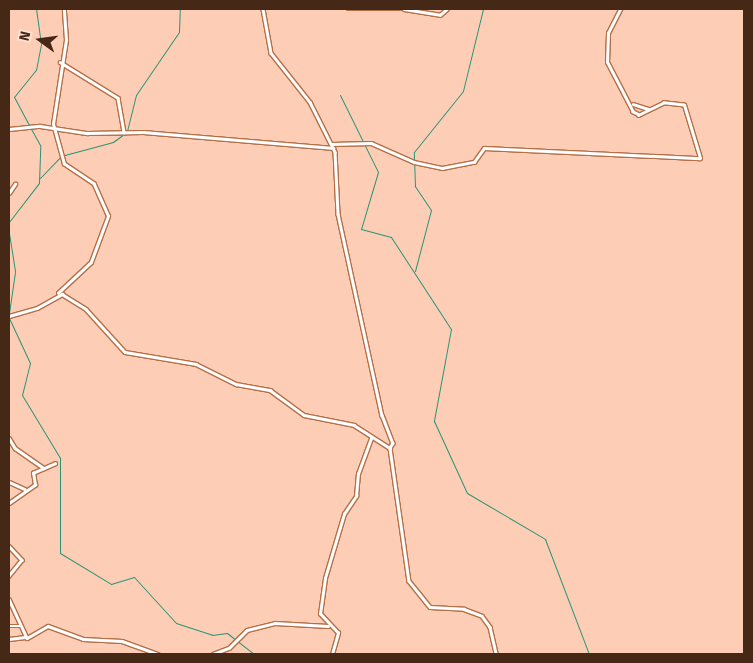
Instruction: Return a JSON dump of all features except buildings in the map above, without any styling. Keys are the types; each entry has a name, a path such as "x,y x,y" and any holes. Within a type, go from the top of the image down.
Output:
{"street":[{"path":"9,316 37,308 58,293 90,262 108,216 94,184 64,164 54,129 51,110 61,80 60,62 66,40 64,9"},
{"path":"263,9 271,53 310,102 333,148 338,214 382,415 393,443 390,448 409,581 430,607 464,609 482,616 490,627 496,654"},
{"path":"348,9 405,9 440,15 447,9"},
{"path":"331,144 371,143 414,162 442,168 474,162 484,148 700,158 686,106 665,102 637,115 633,104 607,62 608,34 620,9"},
{"path":"60,62 118,98 124,132"},
{"path":"633,104 649,110"},
{"path":"9,129 124,132 333,148"},
{"path":"9,193 15,184"},
{"path":"58,293 86,309 125,352 196,364 236,384 270,390 304,415 354,425 371,438 390,448"},
{"path":"9,438 44,468"},
{"path":"332,654 338,633 328,626 320,614 325,574 344,514 356,496 358,474 371,438"},
{"path":"9,503 24,489 35,485 34,473 55,463"},
{"path":"9,482 24,489"},
{"path":"9,546 22,560 9,576"},
{"path":"9,599 25,637"},
{"path":"213,654 229,648 247,630 275,623 328,626"},
{"path":"9,626 21,626"},
{"path":"9,639 32,638 48,626 83,639 122,641 158,654"}],"waterway":[{"path":"29,125 14,97 36,70 41,44 36,9"},
{"path":"127,131 136,95 179,32 180,9"},
{"path":"415,271 431,210 415,186 414,152 463,91 483,9"},
{"path":"340,95 378,172 361,229 391,237 451,329 434,421 467,493 545,539 589,654"},
{"path":"9,222 39,183 40,145 31,129"},
{"path":"40,178 61,156 113,142 124,134"},
{"path":"9,233 15,272 9,313"},
{"path":"9,318 30,363 22,395 60,458 60,553 111,584 134,577 176,623 212,635 227,633 254,654"}]}
